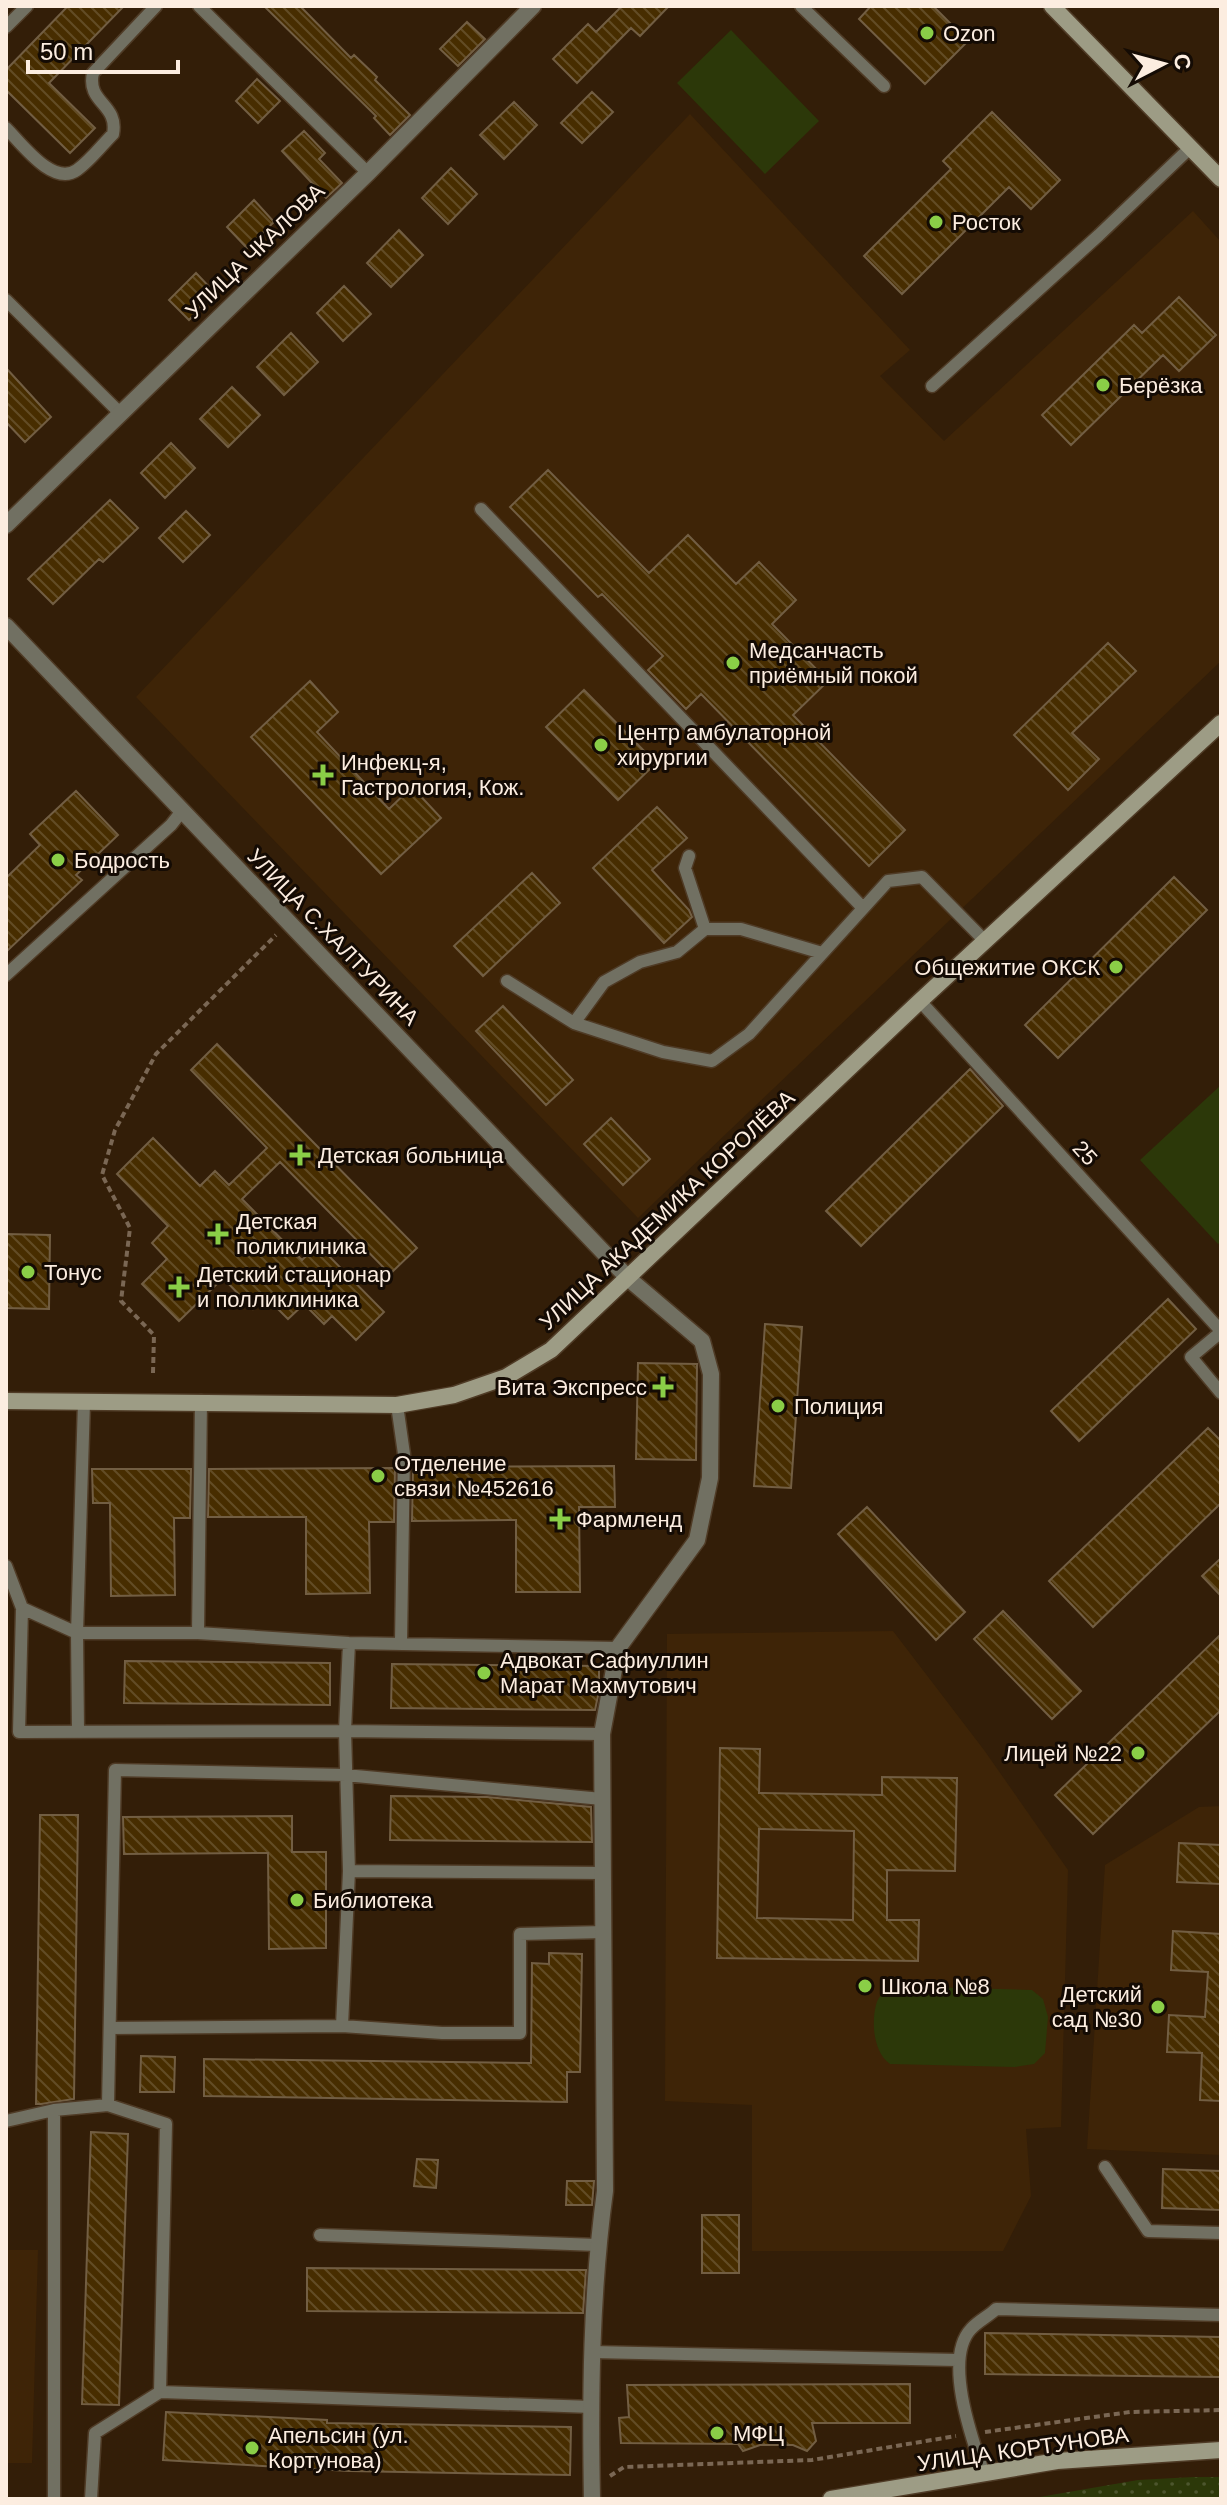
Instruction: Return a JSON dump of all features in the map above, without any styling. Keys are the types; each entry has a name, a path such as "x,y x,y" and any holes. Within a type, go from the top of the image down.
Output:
{"street":[{"name":"УЛИЦА ЧКАЛОВА","path":"6,525 368,173 533,6"},
{"path":"1052,6 1221,179"},
{"name":"УЛИЦА С.ХАЛТУРИНА","path":"6,626 629,1279 702,1341 711,1374 710,1478 697,1540 618,1648"},
{"name":"УЛИЦА АКАДЕМИКА КОРОЛЁВА","path":"6,1401 397,1405 454,1395 506,1377 551,1350 629,1279 920,1001 1221,723"},
{"path":"592,2495 593,2352 598,2245 605,2191 602,1734 618,1648"},
{"name":"УЛИЦА КОРТУНОВА","path":"831,2499 1057,2461 1221,2450"}],"lane":[{"path":"6,27 27,6"},
{"path":"6,128 50,171 67,174 79,169 113,134 115,126 111,112 91,87 93,73 156,6"},
{"path":"199,6 368,173"},
{"path":"801,6 884,86"},
{"path":"932,386 1191,147"},
{"path":"6,300 120,413"},
{"path":"481,509 863,908"},
{"path":"6,975 171,825 182,811"},
{"path":"689,856 685,868 705,929"},
{"path":"507,981 574,1023 663,1052 712,1061 749,1034 888,881 922,877 985,941"},
{"path":"574,1023 604,982 640,962 677,952 705,929 741,929 822,953"},
{"name":"25","path":"920,1001 1221,1332 1191,1357 1221,1393"},
{"path":"198,1633 201,1401"},
{"path":"78,1730 77,1633 84,1402"},
{"path":"397,1405 404,1454 401,1642"},
{"path":"6,1566 22,1608 19,1732 602,1734"},
{"path":"22,1608 77,1633 198,1633 349,1643 618,1648"},
{"path":"342,2026 349,1871 345,1731 349,1643"},
{"path":"108,2105 115,1770 345,1775 602,1799"},
{"path":"349,1871 603,1873"},
{"path":"110,2028 342,2026 442,2033 520,2033 520,1934 604,1932"},
{"path":"6,2121 54,2110 108,2105 166,2124 160,2392"},
{"path":"54,2110 54,2499"},
{"path":"1105,2167 1148,2231 1221,2233"},
{"path":"320,2235 598,2245"},
{"path":"984,2474 970,2434 957,2360 970,2330 996,2309 1221,2315"},
{"path":"593,2352 957,2360"},
{"path":"91,2499 95,2433 160,2392 592,2407"}],"path":[{"path":"153,1373 154,1335 121,1301 130,1228 102,1175 115,1130 156,1054 276,935"},
{"path":"592,2495 624,2467 812,2460 1130,2412 1221,2410"}],"shaded area":[{"path":"690,114 910,350 880,376 944,441 1193,211 1221,242 1221,661 638,1218 136,697"},
{"name":"Школа №8","path":"893,1631 984,1750 1068,1870 1061,2127 1026,2129 1031,2196 1003,2251 752,2251 752,2105 665,2101 667,1634"},
{"name":"Детский сад №30","path":"1221,1806 1221,2155 1087,2149 1105,1865 1199,1807"},
{"path":"6,2250 38,2250 32,2463 6,2463"}],"green space":[{"path":"731,30 819,121 765,174 677,83"},
{"path":"1221,1085 1221,1242 1218,1244 1140,1160"},
{"path":"892,1986 1032,1990 1043,1999 1048,2017 1045,2053 1034,2064 1015,2067 890,2064 877,2046 874,2021 878,1999"},
{"path":"1221,2477 1221,2499 1028,2499 1138,2480"}],"building":[{"path":"68,6 124,6 49,83 95,128 70,153 6,90 6,70"},
{"path":"264,6 300,6 351,58 354,55 377,77 375,80 410,115 390,135 374,118 376,116"},
{"path":"622,6 669,6 640,36 631,28 577,83 553,59 588,24 596,32"},
{"path":"871,6 933,6 968,41 925,84 859,19"},
{"path":"467,22 485,39 458,66 440,49"},
{"path":"257,79 280,101 258,123 236,101"},
{"path":"592,92 613,112 582,143 561,123"},
{"path":"514,102 537,125 504,159 480,135"},
{"name":"Росток","path":"992,112 1060,180 1031,209 1009,187 902,294 864,256 951,169 943,161"},
{"path":"304,131 325,153 319,159 342,183 326,198 282,151"},
{"path":"451,168 477,194 448,224 422,198"},
{"path":"254,200 274,222 247,248 227,227"},
{"path":"399,230 423,255 391,287 367,263"},
{"path":"196,273 216,294 189,320 169,300"},
{"path":"344,286 371,314 343,341 317,313"},
{"name":"Берёзка","path":"1179,297 1216,335 1179,371 1163,355 1071,445 1042,415 1134,325 1142,333"},
{"path":"291,333 318,362 284,395 257,367"},
{"path":"6,368 51,417 25,442 6,422"},
{"path":"232,387 260,415 228,447 200,419"},
{"path":"171,443 195,468 165,498 141,473"},
{"name":"Медсанчасть приёмный покой","path":"548,470 649,573 688,535 736,584 759,562 796,600 772,624 828,681 793,715 905,830 869,866 701,694 686,709 648,670 663,656 602,594 598,597 510,507"},
{"path":"110,500 138,528 103,562 99,559 53,604 28,579"},
{"path":"186,511 210,535 183,562 159,538"},
{"path":"1108,643 1136,671 1072,733 1099,759 1068,790 1014,735"},
{"name":"Инфекц-я, Гастрология, Кож.","path":"310,681 338,712 317,732 389,809 412,787 441,818 381,874 251,737"},
{"name":"Центр амбулаторной хирургии","path":"584,690 656,763 618,800 546,727"},
{"name":"Бодрость","path":"76,791 118,835 76,875 82,880 6,952 6,878 40,845 30,834"},
{"path":"657,807 687,838 652,870 692,917 664,943 593,868"},
{"path":"532,873 560,903 483,976 454,946"},
{"name":"Общежитие ОКСК","path":"1174,877 1207,910 1058,1058 1025,1025"},
{"path":"503,1006 573,1080 546,1105 476,1031"},
{"name":"Детская поликлиника","path":"217,1044 417,1248 390,1274 280,1162 242,1199 302,1260 318,1245 384,1312 356,1340 332,1316 324,1324 304,1304 288,1319 266,1297 253,1309 223,1278 179,1321 142,1284 167,1259 152,1243 168,1226 117,1174 153,1138 200,1186 215,1171 229,1185 267,1148 191,1070"},
{"path":"970,1069 1003,1106 861,1246 826,1211"},
{"path":"611,1118 650,1159 623,1185 584,1144"},
{"name":"Тонус","path":"6,1234 50,1235 49,1309 6,1308"},
{"path":"1168,1299 1196,1329 1079,1441 1051,1411"},
{"name":"Полиция","path":"765,1324 802,1327 791,1488 754,1486"},
{"path":"638,1363 697,1364 696,1460 636,1459"},
{"path":"1208,1428 1221,1441 1221,1503 1093,1627 1049,1581"},
{"path":"614,1466 615,1507 579,1507 580,1592 516,1592 516,1520 412,1521 413,1467"},
{"path":"395,1468 394,1522 369,1522 370,1593 306,1594 306,1517 208,1517 209,1469"},
{"path":"92,1469 191,1469 190,1518 174,1518 175,1595 111,1596 110,1503 93,1503"},
{"path":"867,1507 965,1612 936,1640 838,1534"},
{"path":"1221,1558 1221,1596 1202,1576"},
{"path":"1003,1611 1081,1691 1052,1719 974,1639"},
{"name":"Лицей №22","path":"1221,1634 1221,1710 1093,1834 1055,1795"},
{"path":"125,1661 330,1663 330,1705 124,1703"},
{"path":"392,1664 599,1666 599,1691 595,1710 391,1708"},
{"path":"720,1748 760,1749 759,1793 882,1795 882,1777 957,1778 955,1871 887,1870 887,1920 919,1920 918,1961 717,1958","holes":["759,1829 854,1831 853,1920 757,1918"]},
{"path":"391,1796 487,1797 591,1807 592,1842 390,1840"},
{"path":"40,1815 78,1815 74,2099 36,2104"},
{"path":"292,1816 292,1852 326,1852 326,1948 269,1949 268,1853 124,1854 123,1817"},
{"path":"1179,1843 1221,1845 1221,1884 1177,1882"},
{"path":"1173,1931 1221,1934 1221,2101 1200,2100 1202,2053 1167,2052 1169,2015 1205,2017 1208,1972 1171,1970"},
{"path":"549,1953 582,1954 580,2072 567,2072 567,2102 204,2096 204,2059 531,2063 532,1963 549,1964"},
{"path":"141,2056 175,2057 174,2092 140,2092"},
{"path":"91,2132 128,2134 119,2405 82,2404"},
{"path":"417,2159 438,2160 436,2188 414,2186"},
{"path":"1163,2169 1221,2171 1221,2210 1162,2208"},
{"path":"567,2181 594,2181 592,2205 566,2205"},
{"path":"702,2215 739,2215 739,2273 702,2273"},
{"path":"307,2268 586,2270 583,2313 307,2311"},
{"path":"985,2333 1221,2337 1221,2377 985,2374"},
{"path":"910,2384 910,2423 812,2423 816,2441 807,2451 793,2445 760,2445 743,2451 738,2444 621,2443 619,2418 629,2417 627,2385"},
{"path":"166,2412 327,2420 327,2423 571,2427 570,2475 349,2471 163,2460"}],"place":[{"name":"Ozon","path":"927,33"},
{"name":"Росток","path":"936,222"},
{"name":"Берёзка","path":"1103,385"},
{"name":"Медсанчасть приёмный покой","path":"733,663"},
{"name":"Центр амбулаторной хирургии","path":"601,745"},
{"name":"Инфекц-я, Гастрология, Кож.","path":"323,775"},
{"name":"Бодрость","path":"58,860"},
{"name":"Общежитие ОКСК","path":"1116,967"},
{"name":"Детская больница","path":"300,1155"},
{"name":"Детская поликлиника","path":"218,1234"},
{"name":"Тонус","path":"28,1272"},
{"name":"Детский стационар и полликлиника","path":"179,1287"},
{"name":"Вита Экспресс","path":"663,1387"},
{"name":"Полиция","path":"778,1406"},
{"name":"Отделение связи №452616","path":"378,1476"},
{"name":"Фармленд","path":"560,1519"},
{"name":"Адвокат Сафиуллин Марат Махмутович","path":"484,1673"},
{"name":"Лицей №22","path":"1138,1753"},
{"name":"Библиотека","path":"297,1900"},
{"name":"Школа №8","path":"865,1986"},
{"name":"Детский сад №30","path":"1158,2007"},
{"name":"МФЦ","path":"717,2433"},
{"name":"Апельсин (ул. Кортунова)","path":"252,2448"}]}
